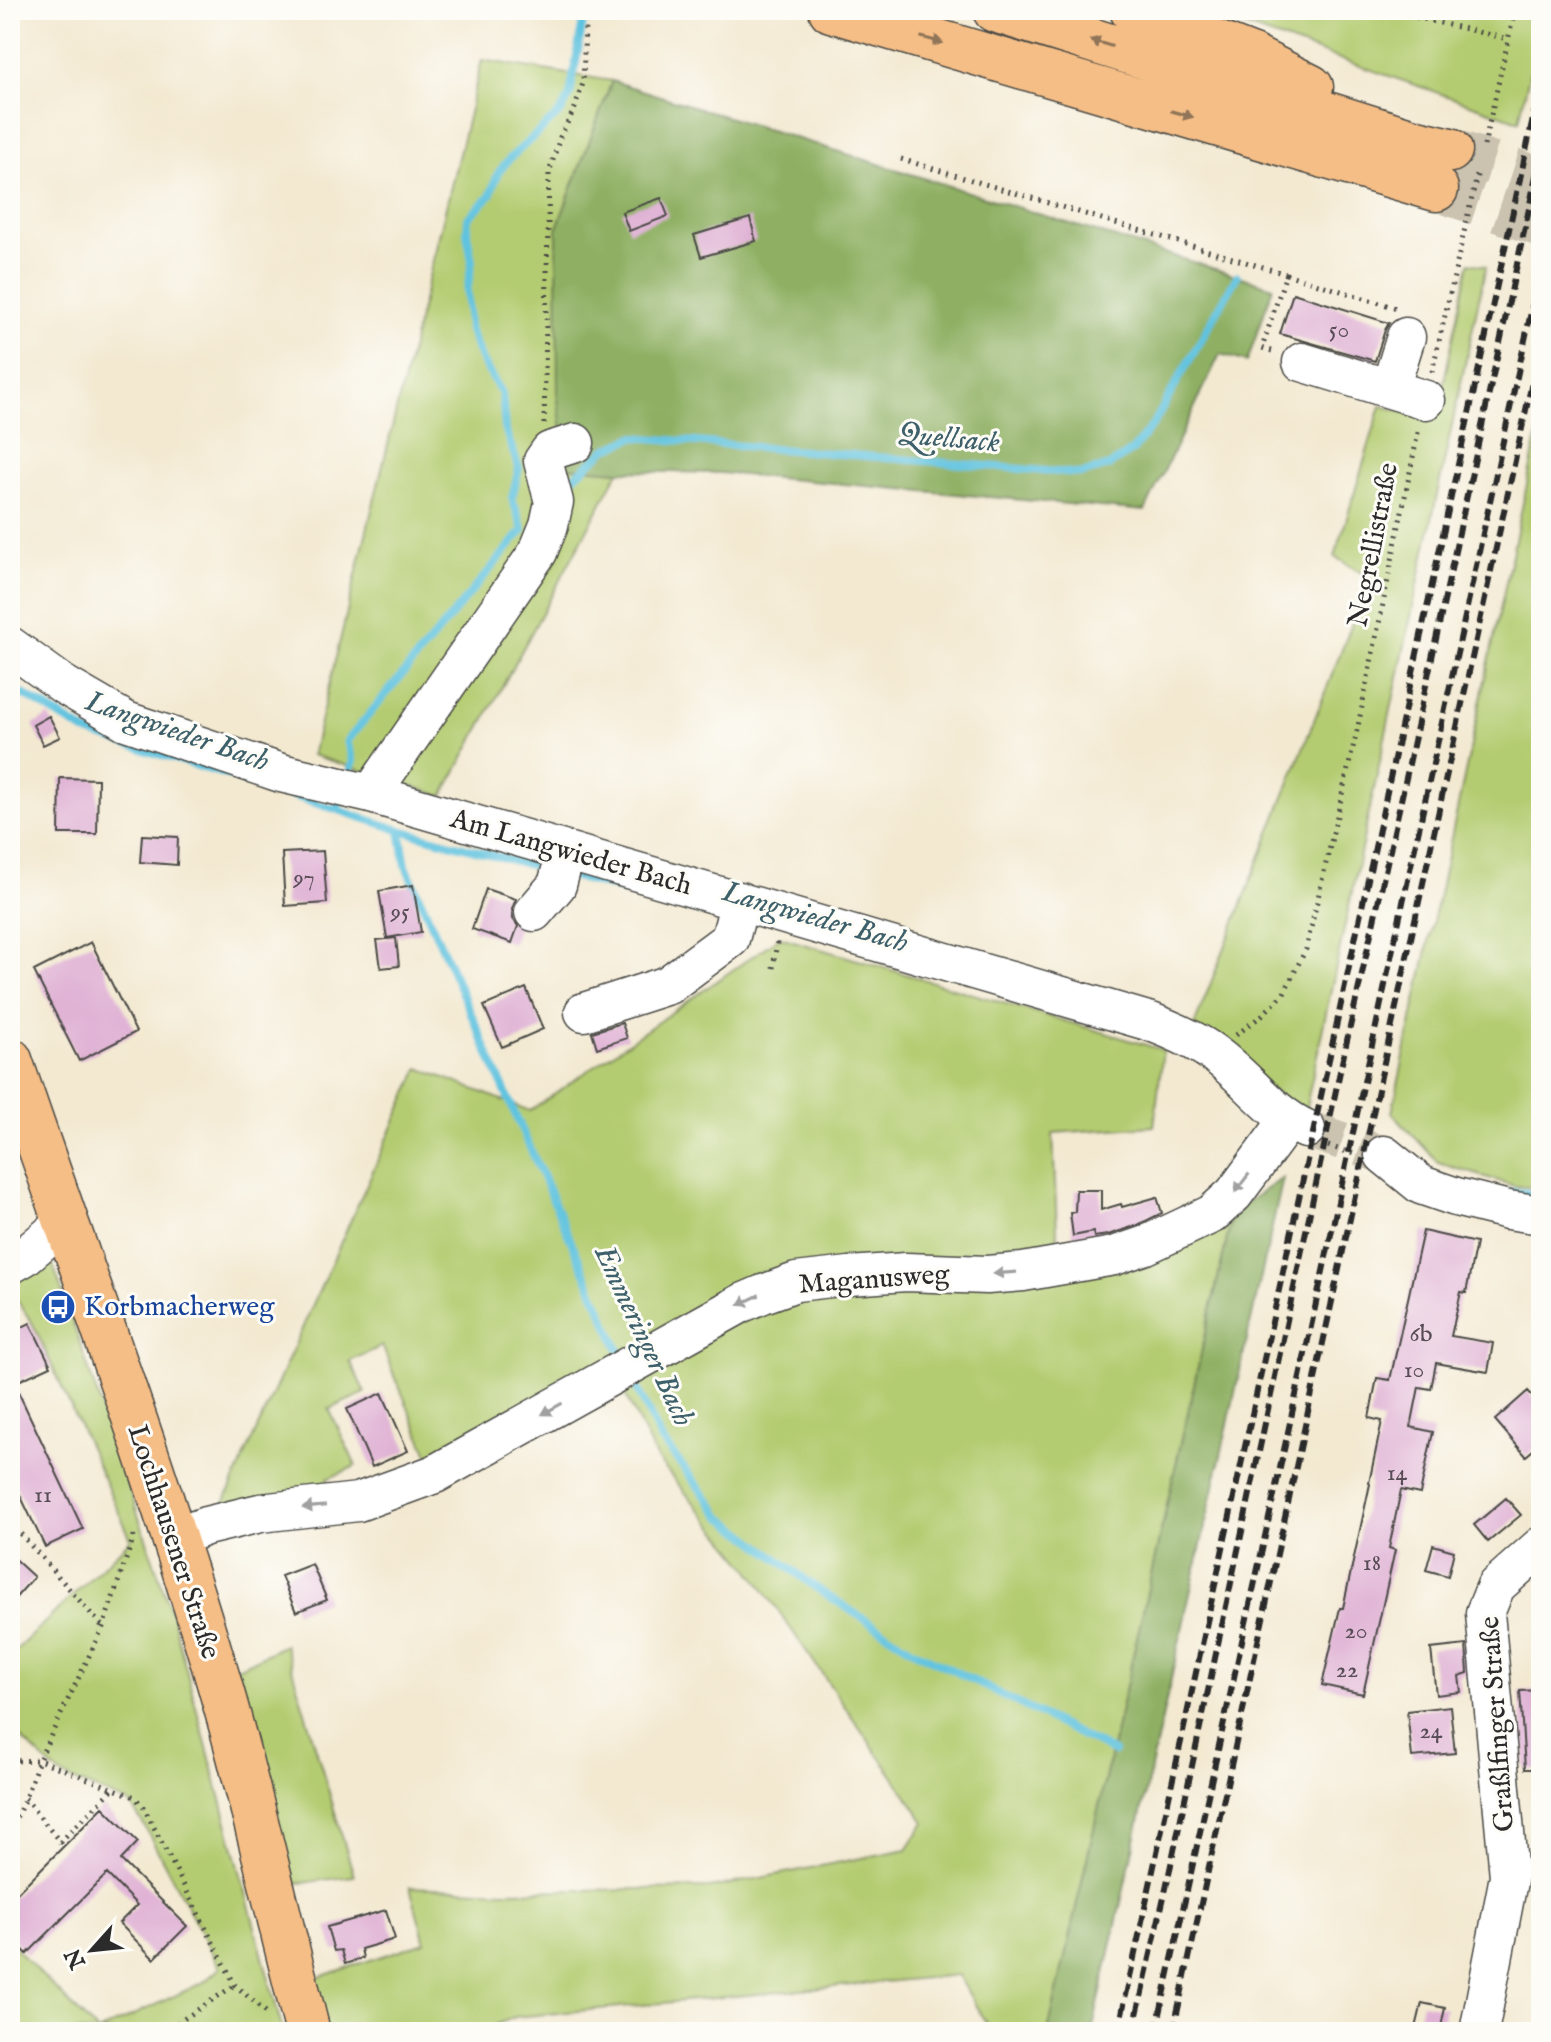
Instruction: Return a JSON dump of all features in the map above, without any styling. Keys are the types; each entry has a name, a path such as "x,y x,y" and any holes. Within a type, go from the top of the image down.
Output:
{"main road":[{"path":"831,10 1434,160"},
{"path":"995,10 1434,160"},
{"path":"1132,10 1250,56 1434,160"},
{"name":"Lochhausener Straße","path":"10,1060 65,1222 157,1529 220,1687 307,2029"}],"street":[{"path":"1390,388 1406,337"},
{"path":"1302,362 1426,400"},
{"path":"353,790 538,552 554,502 559,452"},
{"name":"Am Langwieder Bach","path":"10,646 64,685 126,721 281,773 353,790 562,865 736,916 780,915 1151,1022 1177,1032 1213,1053 1303,1131"},
{"path":"534,912 557,885 562,865"},
{"path":"584,1012 668,985 730,939 736,916"},
{"name":"Maganusweg","path":"157,1529 206,1526 260,1513 358,1502 435,1474 742,1303 796,1282 906,1272 987,1275 1023,1272 1114,1256 1146,1245 1212,1214 1303,1131"},
{"path":"1377,1157 1421,1185 1508,1210 1541,1215"},
{"path":"10,1265 65,1222"},
{"name":"Graßlfinger Straße","path":"1479,2032 1525,1874 1485,1613 1496,1586 1541,1546"}],"path":[{"path":"559,452 549,173 560,137 575,108 583,83 585,25 592,10"},
{"path":"1385,10 1508,39"},
{"name":"Negrellistraße","path":"1213,1053 1283,995 1306,949 1358,726 1412,460 1515,10"},
{"path":"901,159 1401,310 1406,337"},
{"path":"1286,274 1262,348 1302,362"},
{"path":"773,968 776,949"},
{"path":"1303,1131 1377,1157"},
{"path":"10,1522 103,1627"},
{"path":"10,1832 39,1760 103,1627 157,1529"},
{"path":"10,1761 39,1760 135,1797 144,1808 235,1985 287,2031 307,2029"},
{"path":"25,1798 60,1842 114,1788"},
{"path":"164,2032 235,1985"}],"green space":[{"path":"1198,10 1541,10 1541,20 1519,121"},
{"path":"482,60 612,81 557,228 567,467 619,471 443,796 312,755"},
{"path":"612,81 1273,287 1247,362 1220,354 1145,511 721,473 567,467 558,400 557,228"},
{"path":"1469,263 1486,266 1304,1116 1194,1026 1370,578 1335,557 1381,406 1436,419"},
{"path":"1541,419 1541,1188 1515,1186 1439,1163 1392,1113"},
{"path":"780,937 1163,1050 1154,1126 1053,1133 1058,1258 836,1270 435,1471 382,1346 350,1361 365,1393 329,1409 356,1466 327,1479 334,1496 219,1514 419,1068 530,1111"},
{"path":"1283,1178 1092,2032 1048,2032 1233,1212"},
{"path":"1233,1212 1048,2032 991,2032 958,1975 515,2017 478,2032 320,2032 310,1980 425,1942 410,1887 505,1891 710,1888 907,1849 925,1822 748,1567 657,1459 616,1376 768,1298 978,1282"},
{"path":"47,1247 170,1609 283,2032 98,2032 204,1982 220,1968 144,1825 129,1803 60,1775 10,1728 10,1656 131,1539 33,1324 10,1290 10,1268"},
{"path":"285,1645 354,1876 286,1885 233,1670"},
{"path":"10,1943 98,2032 10,2032"}],"building":[{"path":"661,198 668,216 629,231 622,212"},
{"path":"750,218 756,241 701,257 694,235"},
{"path":"1293,293 1389,323 1375,361 1280,334"},
{"path":"49,716 60,737 43,745 33,725"},
{"path":"60,778 98,779 97,834 59,834"},
{"path":"142,835 178,837 177,865 140,862"},
{"path":"323,851 327,903 285,906 282,853"},
{"path":"413,885 421,932 387,938 379,891"},
{"path":"486,889 516,899 512,909 518,926 512,943 472,929"},
{"path":"396,938 399,966 381,968 377,940"},
{"path":"91,942 136,1032 79,1061 34,971"},
{"path":"526,988 543,1029 502,1047 484,1006"},
{"path":"622,1023 627,1038 597,1048 592,1032"},
{"path":"1076,1190 1101,1190 1101,1210 1157,1197 1162,1213 1108,1235 1094,1237 1093,1232 1073,1236 1070,1213 1075,1212"},
{"path":"1423,1231 1476,1243 1466,1293 1461,1292 1451,1336 1493,1343 1488,1372 1436,1363 1431,1389 1419,1387 1411,1427 1433,1432 1420,1494 1401,1490 1389,1548 1395,1550 1363,1694 1322,1685 1340,1608 1343,1608 1382,1421 1369,1418 1377,1378 1390,1380"},
{"path":"30,1323 51,1366 14,1383 83,1529 45,1547 10,1474 10,1333"},
{"path":"1528,1391 1541,1405 1541,1443 1526,1456 1495,1420"},
{"path":"382,1393 408,1451 372,1467 347,1409"},
{"path":"1506,1498 1521,1515 1488,1542 1474,1525"},
{"path":"1433,1545 1454,1551 1448,1576 1426,1570"},
{"path":"10,1555 34,1577 10,1604"},
{"path":"312,1564 327,1600 296,1612 281,1576"},
{"path":"1466,1645 1468,1673 1459,1676 1461,1692 1436,1695 1431,1649"},
{"path":"1541,1690 1541,1769 1525,1769 1520,1691"},
{"path":"1450,1706 1455,1753 1412,1757 1407,1711"},
{"path":"103,1807 138,1842 121,1860 187,1926 154,1959 119,1923 137,1905 107,1874 27,1954 10,1936 10,1900"},
{"path":"386,1910 395,1939 361,1949 363,1958 345,1964 341,1950 334,1951 327,1927"},
{"path":"1422,2003 1445,2008 1440,2032 1415,2032"}],"waterway":[{"name":"Langwieder Bach","path":"349,777 353,761 347,741 523,530 512,498 519,468 505,429 502,394 482,361 469,328 467,291 472,261 468,218 490,196 498,173 510,158 561,112 570,95 585,10"},
{"name":"Quellsack","path":"568,482 605,450 634,437 1081,474 1109,466 1133,450 1154,423 1237,276"},
{"name":"Langwieder Bach","path":"10,686 86,732 256,784"},
{"name":"Langwieder Bach","path":"277,791 335,809 343,798"},
{"name":"Langwieder Bach","path":"335,809 549,870"},
{"name":"Emmeringer Bach","path":"400,830 406,866 622,1357"},
{"name":"Langwieder Bach","path":"570,876 727,918"},
{"name":"Langwieder Bach","path":"1510,1192 1541,1194"},
{"name":"Emmeringer Bach","path":"631,1376 661,1439 722,1517 822,1592 911,1649 1114,1752"}],"tunnel":[{"path":"1450,150 1541,179"},
{"path":"1436,189 1541,225"},
{"path":"1306,1129 1384,1155"}],"railway":[{"path":"1118,2032 1541,82"},
{"path":"1133,2032 1541,153"},
{"path":"1156,2032 1541,266"},
{"path":"1173,2032 1541,341"}],"place":[{"name":"Korbmacherweg","path":"58,1307"}]}
